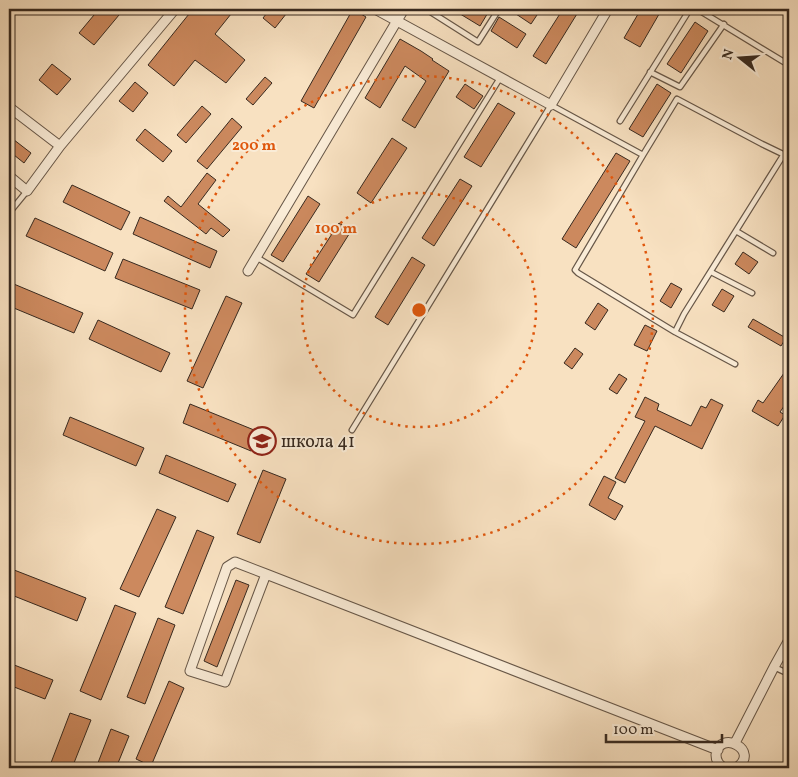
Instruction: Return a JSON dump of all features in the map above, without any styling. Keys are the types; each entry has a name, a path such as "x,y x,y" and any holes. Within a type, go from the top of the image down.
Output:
{"street":[{"path":"9,176 28,191 60,146 175,9"},
{"path":"375,9 501,76 551,105 608,9"},
{"path":"248,271 404,9"},
{"path":"9,107 60,146"},
{"path":"266,574 224,682 190,671 227,567 235,562 266,574 718,750"},
{"path":"735,743 789,640"},
{"path":"724,768 718,763 718,750 727,742 739,745 744,752 741,767"}],"lane":[{"path":"426,9 478,42 499,9"},
{"path":"620,121 690,9"},
{"path":"697,9 789,65"},
{"path":"650,72 680,87 724,24"},
{"path":"256,257 353,315 501,76"},
{"path":"735,364 675,332 575,270 677,99 789,157"},
{"path":"352,430 551,105 643,155"},
{"path":"675,332 684,314 784,154"},
{"path":"9,214 28,191"},
{"path":"736,231 773,253"},
{"path":"710,272 752,293"},
{"path":"774,667 789,674"}],"building":[{"path":"99,9 124,9 94,45 79,33"},
{"path":"193,9 235,9 215,34 245,60 226,83 195,60 174,86 148,65"},
{"path":"270,9 290,9 275,28 263,18"},
{"path":"353,9 366,17 314,108 301,101"},
{"path":"452,9 486,9 489,11 480,26"},
{"path":"519,9 541,9 531,24 516,14"},
{"path":"563,9 580,9 546,64 533,56"},
{"path":"641,9 662,9 640,47 624,38"},
{"path":"499,17 526,34 517,48 491,31"},
{"path":"695,22 708,31 681,73 667,64"},
{"path":"400,39 449,71 415,128 402,120 426,81 405,66 380,108 365,98"},
{"path":"52,64 71,79 57,95 39,80"},
{"path":"265,77 272,83 253,105 246,99"},
{"path":"135,82 148,93 133,112 119,101"},
{"path":"465,84 483,96 474,109 456,97"},
{"path":"657,84 671,93 643,137 629,129"},
{"path":"498,103 515,113 481,167 464,157"},
{"path":"202,106 211,114 186,143 177,135"},
{"path":"232,118 242,127 207,169 197,161"},
{"path":"145,129 172,151 163,162 136,140"},
{"path":"9,136 31,153 24,163 9,151"},
{"path":"392,138 407,148 371,203 357,193"},
{"path":"616,153 630,161 576,248 562,239"},
{"path":"207,173 216,180 198,204 230,230 223,237 211,228 206,234 164,201 168,196 181,207"},
{"path":"460,179 472,186 434,246 422,238"},
{"path":"72,185 130,212 121,230 63,202"},
{"path":"308,196 320,204 283,262 271,255"},
{"path":"140,217 217,251 210,268 133,234"},
{"path":"35,218 113,253 105,271 26,236"},
{"path":"339,223 351,231 319,282 306,274"},
{"path":"743,252 758,262 749,274 735,264"},
{"path":"412,257 425,265 388,325 375,317"},
{"path":"123,259 200,290 192,309 115,278"},
{"path":"9,282 83,313 74,333 9,306"},
{"path":"671,283 682,289 671,308 660,301"},
{"path":"722,289 734,296 724,312 712,305"},
{"path":"226,296 242,303 203,388 187,381"},
{"path":"598,303 608,310 595,330 585,323"},
{"path":"753,319 786,338 781,346 748,327"},
{"path":"98,320 170,353 161,372 89,339"},
{"path":"645,325 657,331 647,351 634,345"},
{"path":"575,348 583,354 572,369 564,363"},
{"path":"789,366 789,399 780,412 785,415 778,426 752,411 758,400 763,403"},
{"path":"619,374 627,379 617,394 609,389"},
{"path":"645,397 659,404 657,410 691,426 701,406 706,408 711,399 723,405 702,449 655,426 625,483 615,478 645,421 635,417"},
{"path":"190,404 259,432 251,451 183,423"},
{"path":"70,417 144,448 136,466 63,435"},
{"path":"166,455 236,484 228,502 159,473"},
{"path":"263,470 286,479 260,543 237,534"},
{"path":"604,476 616,482 608,498 623,506 615,520 589,505"},
{"path":"157,509 176,517 139,597 120,589"},
{"path":"197,530 214,537 183,614 165,607"},
{"path":"9,568 86,598 77,621 9,594"},
{"path":"236,580 249,585 217,667 204,661"},
{"path":"115,605 136,613 101,700 80,691"},
{"path":"158,618 175,625 145,704 127,697"},
{"path":"9,663 53,680 45,699 9,685"},
{"path":"169,681 184,688 151,766 136,759"},
{"path":"70,713 91,720 72,768 49,768"},
{"path":"111,729 129,736 116,768 96,768"}],"place":[{"name":"школа 41","path":"262,441"}]}
